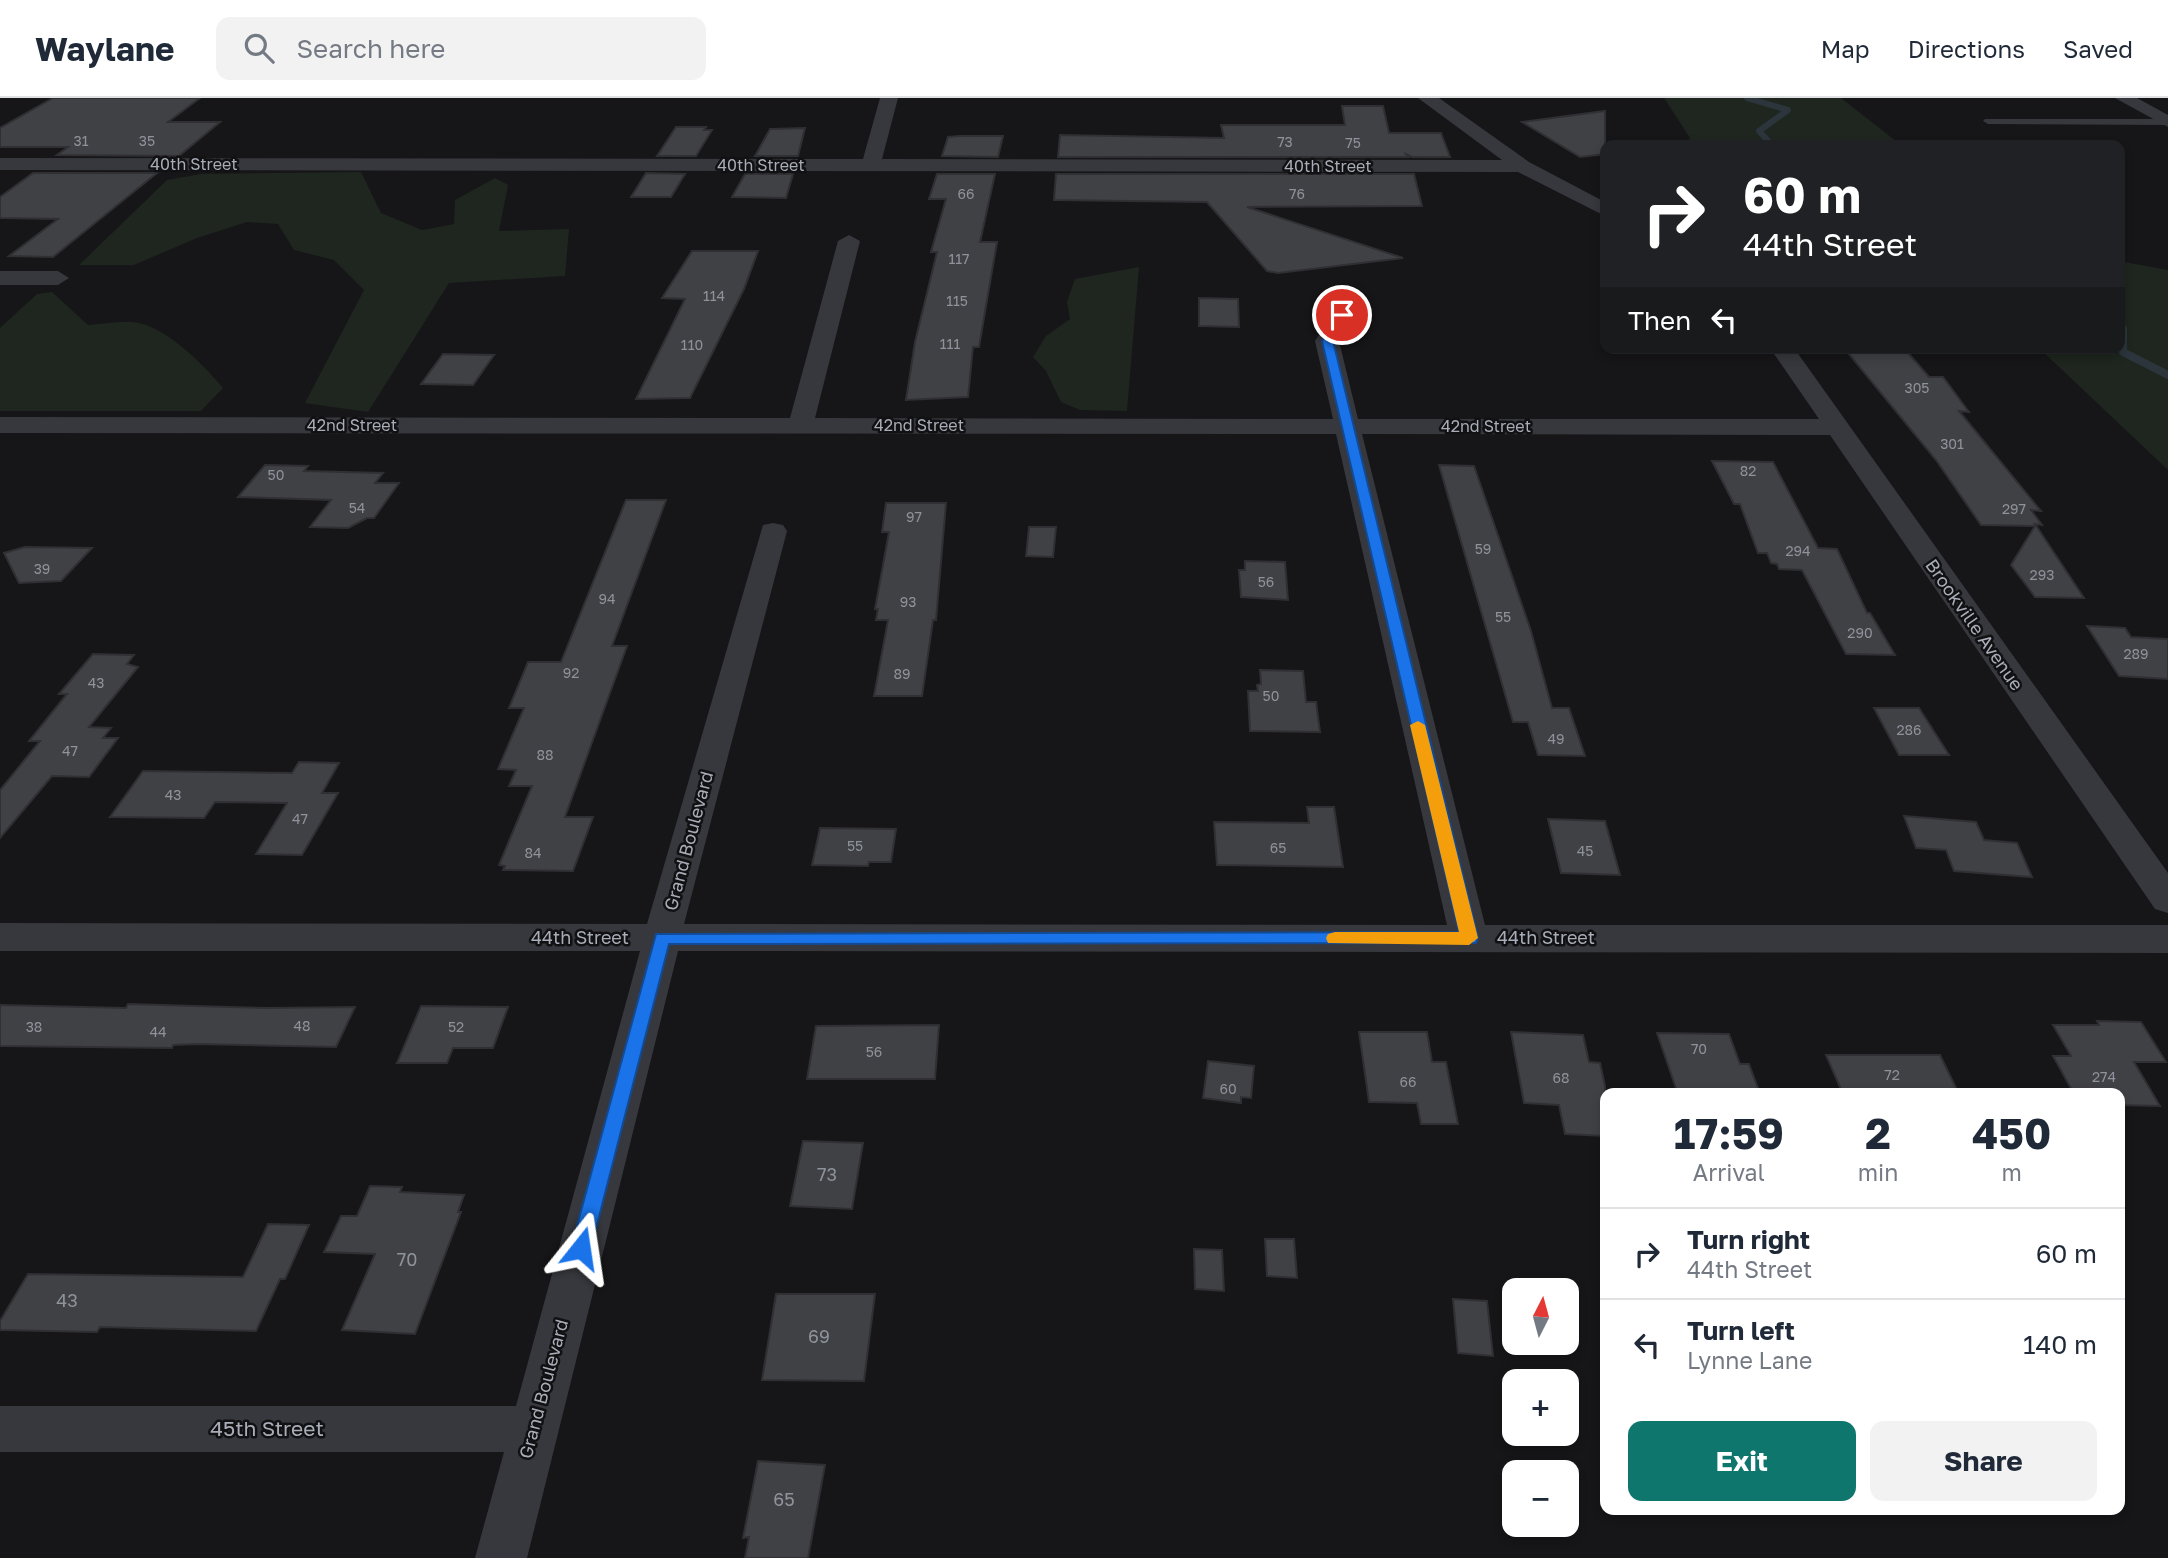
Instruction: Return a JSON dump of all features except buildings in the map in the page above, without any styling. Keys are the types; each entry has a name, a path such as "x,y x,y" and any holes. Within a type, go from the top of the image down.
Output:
{"street":[{"path":"871,165 889,98"},
{"path":"1427,98 1522,166 1600,207"},
{"path":"2124,98 2168,122"},
{"name":"40th Street","path":"0,164 1522,166"},
{"path":"801,425 849,241"},
{"path":"0,278 58,278"},
{"path":"1342,315 1327,341 1345,426 1469,938"},
{"name":"Brookville Avenue","path":"1786,354 2168,900"},
{"name":"42nd Street","path":"0,425 1838,427"},
{"name":"Grand Boulevard","path":"501,1558 662,938 772,531"},
{"name":"44th Street","path":"0,937 2168,939"},
{"name":"45th Street","path":"0,1429 534,1429"}],"lane":[{"path":"1988,121 2168,122"}],"shaded area":[{"path":"1664,98 1841,98 1895,140 1688,140 1690,138"},
{"path":"361,172 381,213 422,230 454,224 455,200 495,178 508,185 499,231 569,229 565,276 449,283 368,412 305,403 364,290 334,260 294,250 278,224 247,222 197,238 134,265 79,265 167,180 201,174"},
{"path":"2125,262 2168,270 2168,470 2045,354 2125,354"},
{"path":"1139,267 1127,411 1080,410 1061,402 1046,371 1033,357 1046,336 1070,319 1067,302 1075,279"},
{"path":"52,292 88,325 132,322 157,330 182,347 223,388 201,411 0,411 0,328 37,294"}],"waterway":[{"path":"1747,98 1788,110 1759,131 1767,140"},
{"path":"2125,353 2168,375"}],"slow traffic":[{"path":"1335,938 1469,938 1418,725"}],"route":[{"path":"581,1248 662,938 1469,938 1345,426 1327,341 1342,315"}]}
